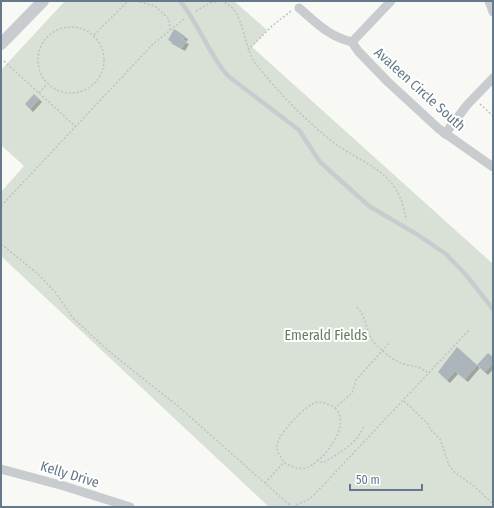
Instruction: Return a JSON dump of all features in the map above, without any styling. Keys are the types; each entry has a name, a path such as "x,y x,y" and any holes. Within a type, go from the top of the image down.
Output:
{"street":[{"path":"1,44 43,1"},
{"path":"299,8 324,30 337,38 352,42 391,1"},
{"path":"489,1 493,12"},
{"name":"Avaleen Circle South","path":"352,42 358,51 388,82 445,134 493,167"},
{"path":"445,134 467,105 493,78"},
{"name":"Kelly Drive","path":"1,469 64,486 130,507"}],"lane":[{"path":"180,1 190,14 219,66 228,76 299,130 320,162 369,206 446,254 467,276 493,310"}],"path":[{"path":"94,35 128,1"},
{"path":"136,1 155,6 169,19 170,30"},
{"path":"1,206 153,44 190,14 210,3 220,1 228,3 235,12 241,24 251,58 276,88 328,138 377,168 387,178 394,187 404,209 406,228"},
{"path":"248,50 280,18 299,8"},
{"path":"70,26 85,29 94,35 101,44 104,55 104,67 99,78 92,86 81,92 70,94 58,91 48,84 42,77 38,67 37,56 40,46 46,37 54,30 70,26"},
{"path":"4,62 76,127"},
{"path":"39,93 48,84"},
{"path":"477,108 481,103 493,116"},
{"path":"1,244 38,274 56,293 73,318 111,354 179,406 292,507 299,502 309,500 314,496 470,329"},
{"path":"357,307 362,312 369,333 375,344 399,363 421,367 429,374"},
{"path":"335,408 352,393 356,380 389,343"},
{"path":"404,401 428,424 430,429 440,439 449,466 455,474 473,485 493,504"},
{"path":"318,402 328,404 335,408 339,412 342,423 338,436 317,460 305,469 294,468 284,462 278,452 277,444 280,436 303,411 311,404 318,402"},
{"path":"317,460 323,463 349,446 355,441 364,426"},
{"path":"265,483 284,462"}],"green space":[{"name":"Emerald Fields","path":"65,1 234,1 267,30 252,47 493,264 493,507 269,507 1,256 1,192 24,166 1,145 1,70"}],"building":[{"path":"174,29 185,36 183,40 186,41 182,48 168,40"},
{"path":"34,94 39,99 30,109 25,104"},
{"path":"457,347 477,365 465,379 455,371 447,380 438,372"},
{"path":"488,353 493,357 493,363 485,372 477,365"}]}
